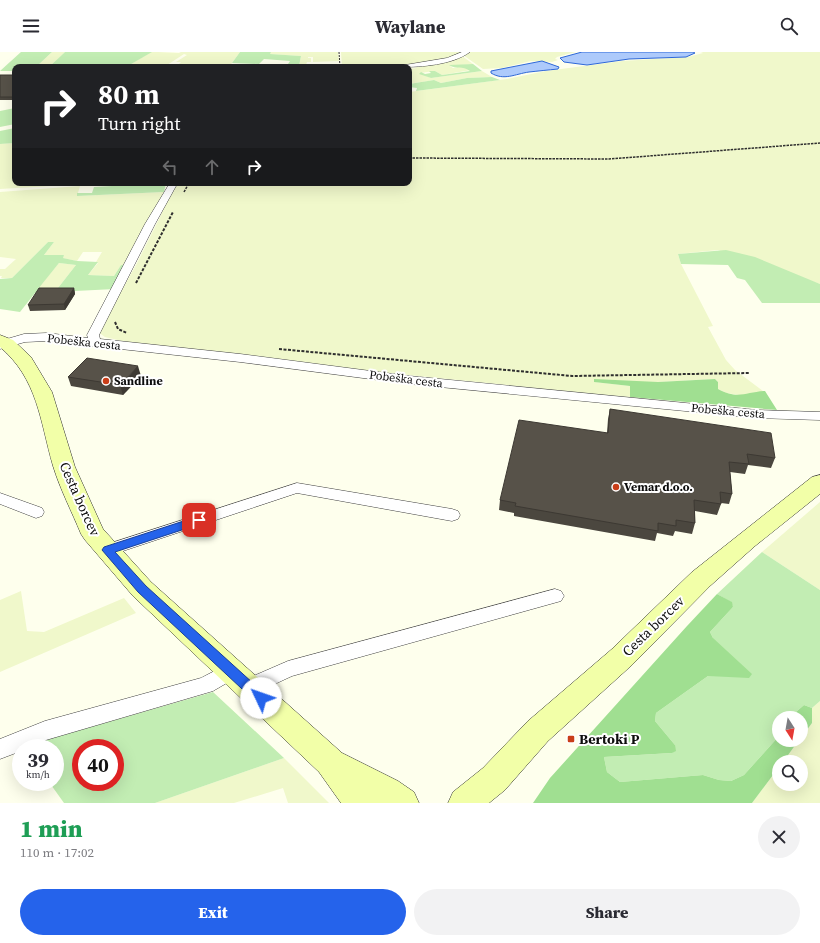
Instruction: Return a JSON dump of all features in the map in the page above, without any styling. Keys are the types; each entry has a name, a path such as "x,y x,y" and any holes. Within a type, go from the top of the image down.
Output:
{"street":[{"path":"412,66 448,60 467,52"},
{"path":"95,343 94,335 150,224 172,186"},
{"name":"Pobeška cesta","path":"2,343 24,338 47,338 240,358 409,380 757,414 820,416"},
{"name":"Cesta borcev","path":"2,343 26,361 43,392 64,467 93,534 142,589 330,762 361,803"},
{"path":"806,416 820,425"},
{"name":"Cesta borcev","path":"464,803 490,791 538,732 622,657 701,579 820,482"},
{"path":"108,550 297,488 452,515"},
{"path":"0,498 36,512"},
{"path":"249,687 288,669 555,596"},
{"path":"0,749 46,731 206,685 230,671"},
{"name":"Cesta borcev","path":"330,762 387,792 403,803"}],"path":[{"path":"339,52 340,64"},
{"path":"412,158 609,159 820,143"},
{"path":"181,197 186,186"},
{"path":"133,289 173,211"},
{"path":"116,319 115,323 118,329 128,334"},
{"path":"272,348 572,376 749,374"}],"green space":[{"path":"21,52 52,52 39,64 12,64 12,71 0,71"},
{"path":"52,52 65,52 52,64 39,64"},
{"path":"65,52 152,52 131,64 52,64"},
{"path":"151,52 240,52 231,64 179,64 181,62 176,62 187,55 184,54 169,64 131,64"},
{"path":"240,52 271,52 270,54 301,56 299,64 288,64 290,61 264,59 259,64 232,63"},
{"path":"271,52 338,52 339,61 313,62 313,57 308,57 311,58 311,62 299,64 301,56 269,54"},
{"path":"341,52 466,52 451,59 412,65 342,64"},
{"path":"470,52 575,52 557,57 555,59 558,60 552,62 531,61 502,68 483,69 463,55"},
{"path":"701,52 820,52 820,284 718,250 678,254 681,264 713,326 708,327 726,360 735,370 763,391 751,395 726,393 718,389 718,382 715,379 658,382 595,382 630,386 630,397 595,394 300,364 126,342 105,337 98,332 136,265 161,215 173,186 412,186 412,92 507,79 546,71 622,61 688,57 703,53"},
{"path":"462,56 473,64 450,66 453,68 463,66 471,70 442,75 435,71 420,73 431,78 482,71 492,77 467,78 441,83 434,80 412,84 412,69 417,68 413,66"},
{"path":"473,64 482,71 431,78 419,74 421,72 425,74 431,73 429,71 435,71 442,75 470,71 464,68 449,65"},
{"path":"492,77 500,80 416,91 417,88 412,87 412,84 434,80 441,83 467,78"},
{"path":"12,109 12,125 0,127 0,111"},
{"path":"12,129 12,143 0,144 0,131"},
{"path":"12,143 12,186 50,186 0,189 0,144"},
{"path":"80,186 77,196 164,192 129,265 121,265 114,276 88,275 98,263 96,262 102,252 83,252 77,261 62,258 64,255 44,255 54,242 48,242 12,278 1,278 2,276 0,276 0,269 5,269 16,259 0,257 0,192"},
{"path":"165,186 164,192 77,196 77,193 92,193 94,187"},
{"path":"48,242 54,242 44,255 64,255 63,258 77,261 98,262 88,275 114,276 121,265 129,265 115,289 35,293 20,312 0,309 0,279 12,278","holes":["59,263 76,265 58,288 38,289"]},
{"path":"726,250 755,257 820,284 820,303 762,303 745,280 737,278 728,265 681,264 678,254"},
{"path":"59,263 76,265 58,288 37,289"},
{"path":"594,379 658,382 715,379 718,382 718,389 731,394 737,395 765,391 777,410 630,397 630,386 594,382"},
{"path":"820,502 820,590 762,552"},
{"path":"762,552 820,590 820,701 812,708 804,705 797,711 772,711 772,744 744,775 731,781 719,780 703,775 620,782 607,772 604,757 672,753 675,745 655,721 656,713 708,676 716,676 713,638 710,632 733,607 731,602 717,594"},
{"path":"21,591 27,631 44,632 124,598 136,613 0,672 0,600"},
{"path":"717,594 732,602 733,607 710,632 713,638 752,674 749,678 708,676 656,713 655,721 675,745 676,751 672,753 604,757 607,772 620,782 703,775 719,780 731,781 744,775 772,744 772,747 794,747 788,755 772,755 772,776 752,803 533,803 550,778"},
{"path":"213,692 284,758 155,803 64,803 55,791 64,791 64,739 49,739"},
{"path":"820,701 820,803 752,803 772,776 772,791 808,791 808,755 788,755 794,747 808,747 808,728 812,723 812,708"},
{"path":"804,705 812,708 812,723 808,728 808,711 797,711"},
{"path":"284,758 329,803 288,803 283,788 234,803 155,803"}],"water":[{"path":"582,52 695,53 686,57 629,59 587,65 564,62 560,58"},
{"path":"542,61 559,67 558,69 529,72 505,77 491,73 491,71"}],"building":[{"path":"0,75 12,75 12,97 0,97"},
{"path":"39,288 74,288 64,304 28,305"},
{"path":"87,358 138,366 120,385 68,377"},
{"name":"Vemar d.o.o.","path":"610,409 771,433 775,458 747,454 749,464 729,462 732,494 720,492 721,504 694,500 695,523 676,520 676,526 658,523 658,531 515,506 516,503 500,500 519,420 608,433"}],"place":[{"name":"Sandline","path":"106,381"},
{"name":"Vemar d.o.o.","path":"616,487"},
{"name":"Bertoki P","path":"571,739"}],"route":[{"path":"199,520 108,550 142,589 261,698"}]}
